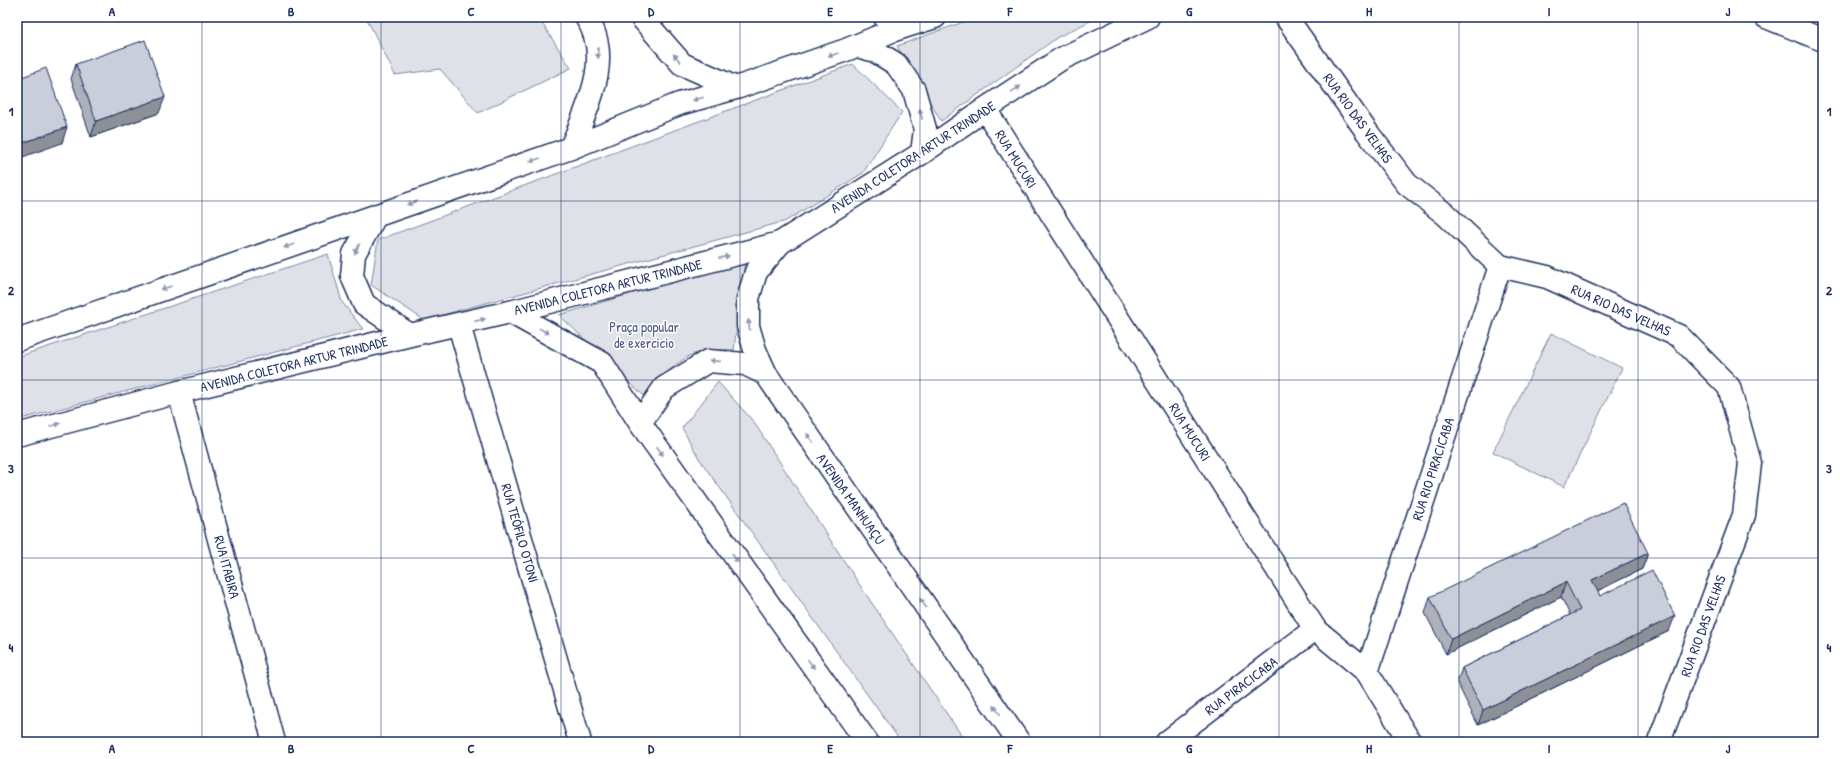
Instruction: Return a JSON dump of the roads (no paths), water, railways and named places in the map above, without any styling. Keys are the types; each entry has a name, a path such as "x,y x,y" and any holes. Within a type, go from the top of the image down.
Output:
{"street":[{"path":"571,148 597,80 599,51 592,26 586,17"},
{"path":"641,17 682,64 736,88"},
{"path":"17,340 571,148 679,104 736,88 856,46 889,24 935,17"},
{"name":"AVENIDA COLETORA ARTUR TRINDADE","path":"17,435 179,392 410,335 459,325 780,243 922,153 984,109 1061,59 1148,17"},
{"name":"RUA RIO DAS VELHAS","path":"1286,17 1367,132 1407,184 1445,214 1500,266 1547,277 1678,336 1729,387 1750,463 1744,515 1659,742"},
{"path":"1766,17 1823,40"},
{"path":"856,46 875,51 896,64 914,90 925,129 922,153"},
{"name":"RUA MUCURI","path":"984,109 1315,630 1367,672 1410,742"},
{"path":"376,215 354,254 352,276 364,304 410,335"},
{"name":"AVENIDA MANHUAÇU","path":"780,243 756,272 748,299 748,326 755,350 766,374 1019,742"},
{"name":"RUA RIO PIRACICABA","path":"1367,672 1500,266"},
{"path":"510,312 602,363 640,423 867,742"},
{"name":"RUA TEÓFILO OTONI","path":"459,325 580,742"},
{"path":"640,423 664,388 708,361 745,364 766,374"},
{"name":"RUA ITABIRA","path":"179,392 274,742"},
{"name":"RUA PIRACICABA","path":"1167,742 1315,630"}],"park label":[{"name":"Praça popular de exercicio","path":"644,336"}]}
